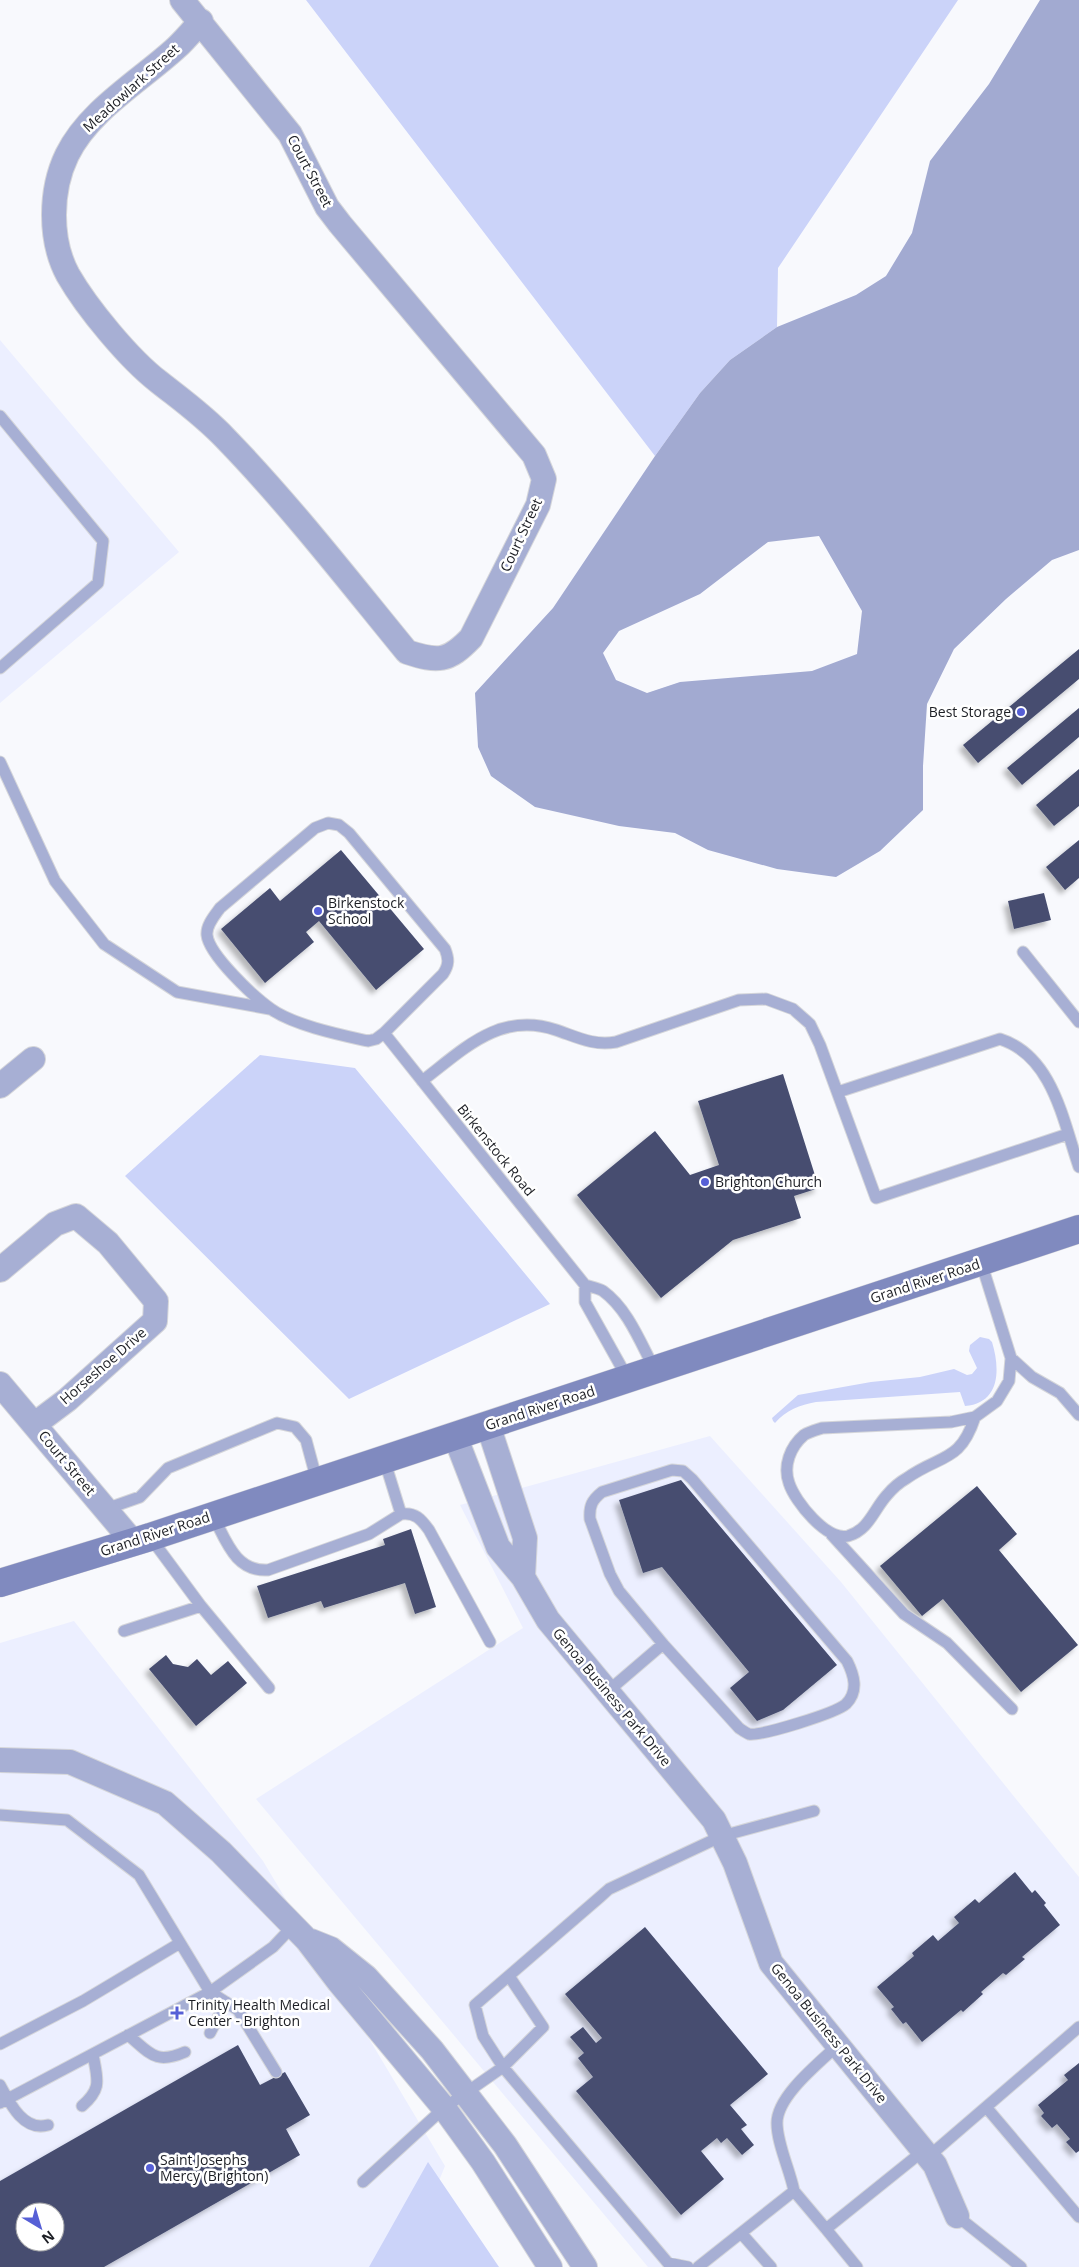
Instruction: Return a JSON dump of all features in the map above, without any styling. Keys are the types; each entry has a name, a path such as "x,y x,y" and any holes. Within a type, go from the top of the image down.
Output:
{"main road":[{"name":"Grand River Road","path":"0,1583 213,1516 1079,1229"}],"street":[{"name":"Court Street","path":"123,347 137,363 182,398 226,438 301,524 407,652 432,660 457,652 471,638 538,505 544,479 528,448 327,207 290,134 201,21 182,0"},
{"name":"Meadowlark Street","path":"123,347 96,314 68,274 57,245 54,214 57,185 67,156 83,129 177,47 201,21"},
{"path":"0,1086 33,1059"},
{"name":"Horseshoe Drive","path":"0,1270 55,1224 76,1216 108,1243 156,1301 155,1321 67,1400 35,1424"},
{"name":"Court Street","path":"0,1384 106,1509 141,1539"},
{"path":"488,1425 525,1538 523,1577"},
{"name":"Genoa Business Park Drive","path":"455,1436 498,1547 523,1577 548,1620 714,1820 734,1863 771,1963 926,2154 934,2165 957,2216"},
{"path":"0,1760 70,1762 165,1803 221,1852 300,1933 444,2108 483,2162 550,2267"},
{"path":"300,1933 331,1949 366,1977 432,2050 505,2145 585,2267"}],"lane":[{"path":"0,416 103,541 98,583 0,668"},
{"path":"0,762 55,881 104,944 177,992 271,1010 303,1023 368,1040 376,1039 443,974 448,967 448,958 438,941 349,833 339,825 328,823 315,828 220,908 211,921 206,934 211,948 239,980 271,1010"},
{"path":"1023,952 1079,1022"},
{"path":"422,1081 475,1041 496,1030 519,1024 536,1025 590,1043 604,1044 616,1042 739,1000 766,999 793,1009 810,1024 838,1092 876,1198 1068,1134"},
{"name":"Birkenstock Road","path":"384,1033 585,1285 602,1290 612,1299 631,1325 654,1370"},
{"path":"838,1092 1000,1039 1016,1044 1030,1056 1047,1079 1056,1098 1079,1167"},
{"path":"981,1262 1011,1358 1009,1381 997,1401 975,1417 951,1422 822,1428 805,1435 791,1450 787,1466 789,1484 804,1510 831,1534 904,1614 947,1643 1012,1709"},
{"name":"Birkenstock Road","path":"585,1285 585,1302 628,1379"},
{"path":"1011,1358 1032,1377 1060,1393 1079,1415"},
{"path":"831,1534 847,1536 862,1529 886,1495 908,1478 950,1457 960,1448 970,1432 975,1417"},
{"path":"106,1509 140,1496 168,1468 277,1423 295,1427 306,1440 317,1481"},
{"path":"384,1459 401,1514"},
{"path":"672,1470 683,1471 692,1479 847,1661 854,1674 854,1689 847,1703 835,1712 763,1732 748,1734 739,1728 663,1644 619,1591 610,1574 590,1519 589,1509 592,1499 602,1492 672,1470"},
{"path":"213,1516 236,1557 256,1571 268,1570 368,1534 401,1514 410,1513 419,1518 429,1530 490,1642"},
{"path":"141,1539 201,1606 269,1688"},
{"path":"124,1631 201,1606"},
{"path":"607,1692 663,1644"},
{"path":"688,2267 668,2263 503,2067 483,2036 475,2006 609,1889 722,1836 814,1811"},
{"path":"0,1815 67,1820 139,1875 210,1992 238,2010 276,2072"},
{"path":"4,2101 210,1992 273,1947 300,1933"},
{"path":"0,2044 82,2001 180,1943"},
{"path":"362,2182 444,2108 503,2067 543,2027 509,1976"},
{"path":"210,2033 226,2002"},
{"path":"826,2229 986,2107 1079,2027"},
{"path":"128,2035 155,2057 169,2059 184,2052"},
{"path":"838,2045 800,2081 780,2108 777,2124 794,2191 857,2267"},
{"path":"82,2106 94,2096 98,2086 92,2054"},
{"path":"0,2085 4,2101 25,2122 39,2128 48,2126"},
{"path":"986,2107 1079,2217"},
{"path":"698,2267 794,2191"},
{"path":"957,2216 1021,2267"},
{"path":"741,2233 771,2267"}],"shaded area":[{"path":"306,0 958,0 778,268 777,327 730,360 700,393 655,456"},
{"path":"1040,0 1079,0 1079,550 1052,560 1006,599 954,649 927,704 923,766 923,810 880,851 836,877 777,869 708,850 675,833 619,826 535,807 491,776 478,747 475,693 553,608 655,456 700,393 730,360 777,327 856,295 886,276 912,233 930,161 989,84","holes":["819,536 862,611 857,654 812,671 680,682 647,693 616,680 603,653 619,631 700,594 768,542"]},
{"path":"0,340 179,552 0,703"},
{"path":"260,1055 355,1068 550,1304 349,1399 125,1176"},
{"path":"980,1337 989,1339 992,1342 995,1352 996,1373 995,1383 991,1391 986,1398 977,1403 965,1406 960,1392 816,1402 794,1409 775,1423 773,1421 772,1418 798,1395 871,1382 920,1377 954,1369 967,1375 972,1374 977,1368 969,1351 970,1345"},
{"path":"710,1436 841,1582 1079,1877 1079,2267 648,2267 256,1799 523,1628 460,1505"},
{"name":"Trinity Health Medical Center - Brighton","path":"74,1621 263,1861 445,2166 404,2267 0,2267 0,1643"},
{"path":"428,2162 499,2267 369,2267"}],"building":[{"name":"Best Storage","path":"1079,649 1079,679 978,763 963,745"},
{"name":"Best Storage","path":"1079,708 1079,737 1022,785 1007,768"},
{"path":"1079,769 1079,806 1054,826 1036,805"},
{"path":"1079,840 1079,878 1065,890 1046,867"},
{"name":"Birkenstock School","path":"341,850 424,949 376,990 319,921 306,932 314,942 265,983 221,929 270,888 280,901"},
{"path":"1044,893 1051,920 1014,929 1008,901"},
{"name":"Brighton Church","path":"783,1074 819,1188 794,1196 801,1218 733,1240 661,1298 577,1195 655,1131 690,1175 719,1165 698,1101"},
{"path":"681,1480 837,1665 783,1710 757,1721 730,1688 749,1672 662,1567 643,1573 619,1500"},
{"path":"977,1486 1017,1534 999,1550 1078,1645 1021,1692 943,1599 922,1616 880,1566"},
{"path":"411,1529 436,1607 415,1614 405,1583 324,1608 321,1601 268,1618 257,1586 385,1545 383,1539"},
{"path":"166,1655 173,1664 188,1667 197,1659 211,1675 228,1661 247,1683 196,1726 149,1669"},
{"path":"1015,1872 1032,1893 1035,1890 1060,1925 1022,1957 1025,1959 1006,1975 1003,1973 981,1992 983,1994 963,2012 961,2010 922,2042 906,2022 903,2024 891,2009 894,2007 877,1987 914,1956 912,1953 933,1935 938,1941 959,1923 954,1917 975,1899 979,1903"},
{"path":"645,1927 768,2074 730,2105 747,2125 741,2129 754,2145 742,2155 727,2138 721,2143 717,2138 701,2151 724,2179 681,2215 576,2091 593,2077 578,2058 584,2053 570,2037 583,2027 596,2043 602,2038 565,1994"},
{"name":"Saint Josephs Mercy (Brighton)","path":"238,2045 260,2085 285,2072 310,2115 286,2129 300,2155 104,2267 0,2267 0,2181"},
{"path":"1079,2063 1079,2151 1076,2153 1066,2142 1070,2139 1057,2124 1052,2128 1041,2116 1044,2113 1038,2105 1068,2080 1064,2075"}],"place":[{"name":"Best Storage","path":"1021,712"},
{"name":"Birkenstock School","path":"318,911"},
{"name":"Brighton Church","path":"705,1182"},
{"name":"Trinity Health Medical Center - Brighton","path":"177,2013"},
{"name":"Saint Josephs Mercy (Brighton)","path":"150,2168"}]}
